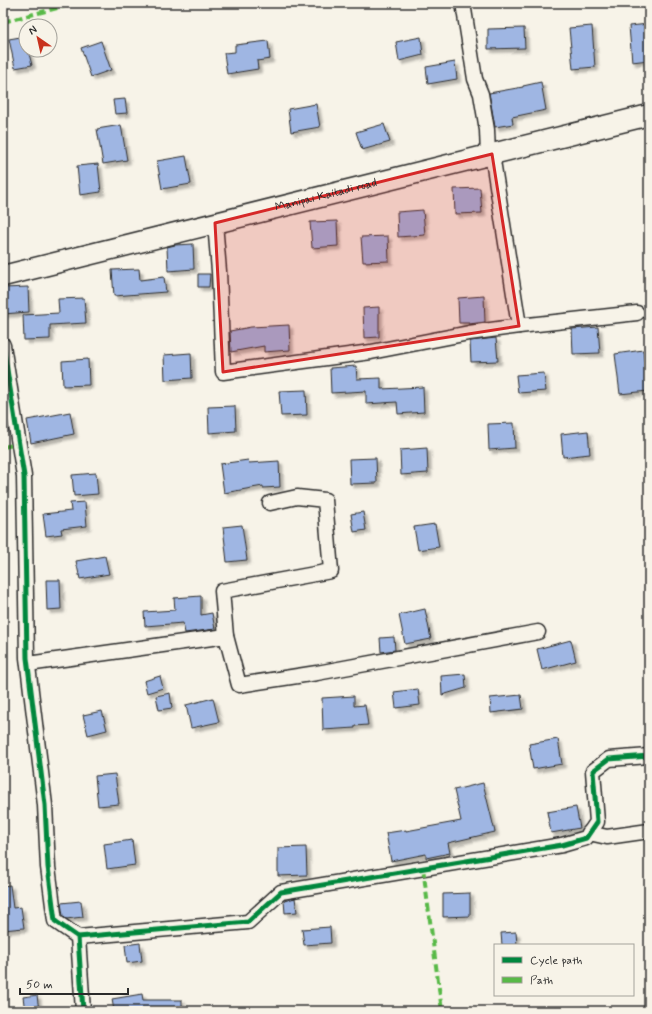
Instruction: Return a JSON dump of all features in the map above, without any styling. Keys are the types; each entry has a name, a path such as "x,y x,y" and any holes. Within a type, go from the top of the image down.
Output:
{"main road":[{"name":"Manipai Kaitadi road","path":"3,276 649,115"}],"street":[{"path":"463,3 475,79 481,94 519,326"},
{"path":"215,223 219,271 223,372 371,352 469,333 637,313"},
{"path":"3,345 24,476 28,664 45,805 48,867 55,921 78,937 248,922 281,892 562,846 586,838 597,822 593,771 609,759 649,756"},
{"path":"270,503 297,497 325,500 331,571 222,590 226,636 239,685 362,665 538,632"},
{"path":"28,664 226,636"},
{"path":"589,833 607,837 649,831"},
{"path":"78,937 83,1011"}],"highlighted area":[{"path":"492,154 519,326 223,372 215,223"}],"building":[{"path":"649,24 649,60 632,62 629,26"},
{"path":"592,26 595,67 573,69 569,28"},
{"path":"524,28 525,48 488,49 488,29"},
{"path":"18,37 18,58 30,58 32,65 15,68 9,39"},
{"path":"421,37 423,55 399,61 396,42"},
{"path":"101,41 111,70 91,77 81,48"},
{"path":"268,41 270,59 257,61 258,69 227,74 224,53 235,52 235,45"},
{"path":"455,62 457,79 428,84 426,67"},
{"path":"541,82 546,110 512,117 513,124 495,127 489,93"},
{"path":"125,99 127,113 115,114 113,100"},
{"path":"316,104 320,127 291,132 288,109"},
{"path":"384,124 390,142 362,150 356,132"},
{"path":"121,125 127,160 103,164 97,129"},
{"path":"186,156 191,184 162,189 157,161"},
{"path":"98,164 101,192 80,195 77,166"},
{"path":"480,188 482,213 455,214 454,189"},
{"path":"423,210 425,235 398,237 397,212"},
{"path":"337,221 338,246 312,248 310,222"},
{"path":"388,236 389,261 363,262 361,237"},
{"path":"193,244 194,269 168,271 167,247"},
{"path":"139,269 140,280 164,277 166,292 114,296 112,270"},
{"path":"198,274 210,274 209,287 198,287"},
{"path":"28,287 29,312 3,314 3,288"},
{"path":"484,296 485,322 469,324 459,323 458,298"},
{"path":"84,298 86,323 50,325 50,339 24,340 23,315 59,313 58,299"},
{"path":"379,307 379,337 364,338 363,308"},
{"path":"289,325 290,350 264,352 264,346 231,352 230,331 251,327"},
{"path":"598,327 600,353 573,354 572,329"},
{"path":"496,338 498,361 471,362 470,341"},
{"path":"643,350 648,391 620,394 615,354"},
{"path":"191,353 192,378 165,380 164,355"},
{"path":"88,359 89,385 63,386 62,361"},
{"path":"356,366 357,379 381,378 381,389 423,387 424,412 398,414 397,402 366,404 366,391 331,393 330,368"},
{"path":"544,373 546,391 518,393 516,375"},
{"path":"306,390 307,415 281,416 279,391"},
{"path":"235,406 236,431 209,433 208,407"},
{"path":"70,412 74,434 31,443 27,420"},
{"path":"514,423 515,448 489,450 488,424"},
{"path":"588,431 590,454 563,457 561,434"},
{"path":"427,448 428,473 401,475 400,450"},
{"path":"376,458 377,483 350,484 349,459"},
{"path":"248,460 249,463 279,461 280,487 263,488 263,486 224,493 220,464"},
{"path":"96,473 98,494 74,496 72,475"},
{"path":"85,502 87,526 61,529 62,534 46,536 43,514 71,511 70,503"},
{"path":"363,512 366,530 354,532 351,514"},
{"path":"435,524 439,547 418,550 414,527"},
{"path":"242,525 247,560 227,562 223,527"},
{"path":"105,556 109,574 80,579 76,561"},
{"path":"46,580 60,580 61,609 47,610"},
{"path":"201,596 201,615 212,613 215,629 185,633 183,623 145,626 144,612 175,610 174,598"},
{"path":"425,609 431,639 405,644 399,615"},
{"path":"394,637 395,650 381,652 380,638"},
{"path":"571,640 576,661 542,670 537,649"},
{"path":"465,674 466,688 442,695 441,676"},
{"path":"160,676 163,688 147,693 144,681"},
{"path":"418,689 420,705 396,708 394,692"},
{"path":"170,693 172,708 159,710 156,696"},
{"path":"521,695 523,709 491,713 490,698"},
{"path":"354,696 354,706 365,705 368,725 355,726 355,728 323,730 322,698"},
{"path":"213,698 219,722 191,728 186,705"},
{"path":"102,711 107,730 88,735 83,715"},
{"path":"558,739 562,764 533,769 529,744"},
{"path":"115,774 119,804 98,806 95,776"},
{"path":"483,783 495,832 448,843 450,853 426,858 426,854 391,861 386,833 461,821 454,790"},
{"path":"576,807 580,828 551,833 547,812"},
{"path":"132,840 135,865 107,869 104,844"},
{"path":"306,847 307,875 278,876 278,848"},
{"path":"10,885 13,908 21,907 24,928 3,930 3,886"},
{"path":"470,893 470,916 443,917 443,894"},
{"path":"295,898 297,912 285,913 284,901"},
{"path":"81,901 83,917 66,919 63,916 61,903"},
{"path":"330,927 331,943 304,945 302,929"},
{"path":"516,932 517,944 502,944 501,933"},
{"path":"140,943 142,961 127,963 125,945"},
{"path":"142,994 143,1000 182,1000 182,1011 114,1011 112,999"},
{"path":"37,995 39,1011 25,1011 23,997"}],"marked path":[{"path":"3,22 69,5 68,3"},
{"path":"3,447 19,444"},
{"path":"423,868 442,1011"}],"cycle path":[{"path":"3,345 24,476 27,658 45,805 48,867 55,921 78,937 83,1011"},
{"path":"78,937 248,922 281,892 562,845 586,838 597,822 593,771 609,759 649,756"}]}
